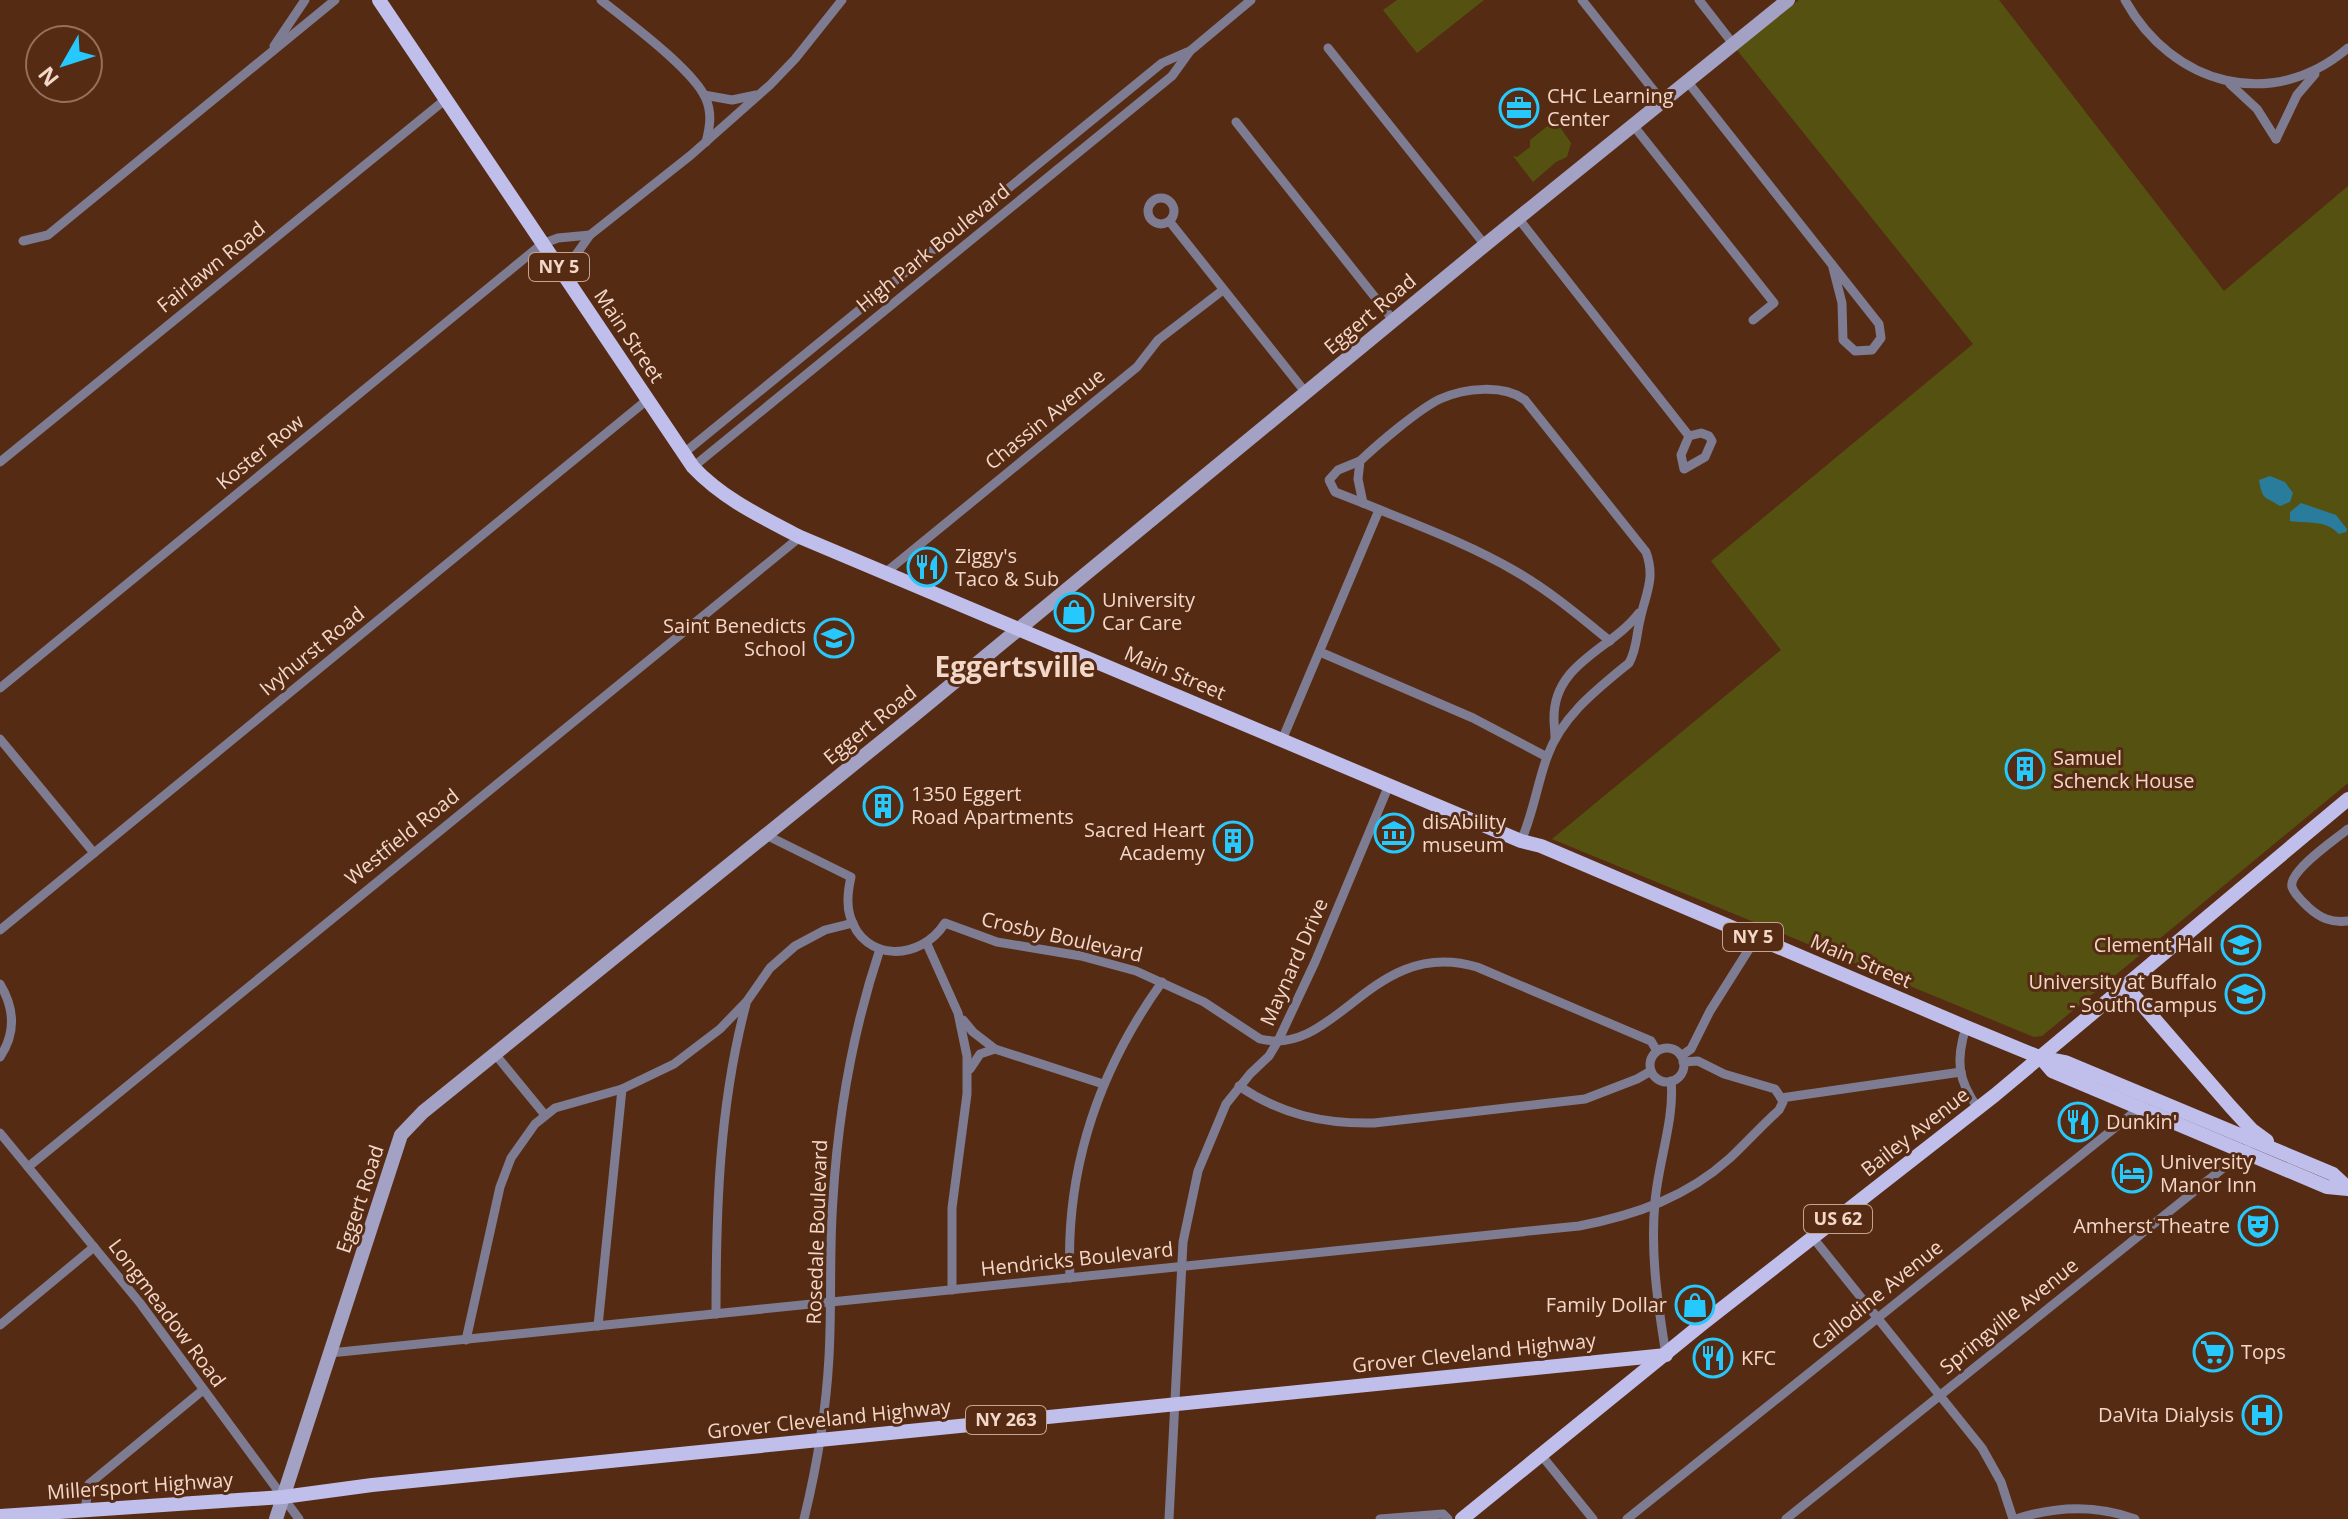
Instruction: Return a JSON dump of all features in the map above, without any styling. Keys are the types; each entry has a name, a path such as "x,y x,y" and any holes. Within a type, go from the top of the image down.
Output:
{"main road":[{"name":"Main Street","path":"379,0 693,467 723,494 800,537 2039,1057 2052,1071 2145,1103 2250,1147 2327,1187 2348,1188"},
{"name":"Bailey Avenue","path":"1462,1519 1978,1108 2348,799"},
{"path":"2125,985 2237,1114 2280,1151"},
{"name":"Main Street","path":"2250,1147 2280,1151 2333,1174 2348,1188"},
{"name":"Grover Cleveland Highway","path":"283,1497 372,1485 1666,1355"},
{"path":"1608,1360 1626,1368 1630,1375 1628,1387"},
{"name":"Millersport Highway","path":"4,1517 283,1497"}],"street":[{"path":"264,58 305,0"},
{"path":"23,241 48,235 335,0"},
{"path":"601,0 682,70 704,95 710,119 706,143"},
{"path":"563,273 590,235 706,143 795,59 842,0"},
{"name":"High Park Boulevard","path":"693,467 1172,76 1190,51 1251,0"},
{"path":"1582,0 1662,101"},
{"path":"1699,0 1734,45"},
{"name":"Eggert Road","path":"276,1519 401,1135 423,1112 1788,0"},
{"path":"2125,0 2147,31 2167,51 2204,74 2227,82 2275,84 2305,76 2348,48"},
{"path":"1328,48 1485,245"},
{"name":"High Park Boulevard","path":"684,453 1162,63 1190,51"},
{"path":"2227,82 2257,109 2276,139 2297,95 2318,70"},
{"path":"1687,81 1832,264 1881,328 1881,338 1872,350 1855,351 1843,340 1842,303 1832,264"},
{"path":"704,95 732,100 760,93"},
{"name":"Fairlawn Road","path":"0,462 446,99"},
{"path":"1236,122 1393,320"},
{"path":"1633,125 1774,303 1753,320"},
{"path":"1518,218 1689,436"},
{"path":"1170,222 1306,393"},
{"path":"542,244 558,238 590,235"},
{"path":"947,239 957,251"},
{"name":"Koster Row","path":"0,688 542,244"},
{"name":"Chassin Avenue","path":"885,573 1137,367 1158,340 1223,290"},
{"path":"1521,841 1555,740 1579,706 1629,663 1637,646 1643,607 1652,581 1646,552 1517,394 1494,388 1438,400 1360,461 1338,470 1329,480 1335,492 1463,544 1516,571 1565,604 1610,641"},
{"path":"762,389 772,402"},
{"name":"Ivyhurst Road","path":"0,930 647,400"},
{"path":"1360,461 1358,479 1363,503"},
{"path":"1282,740 1379,510"},
{"name":"Westfield Road","path":"28,1167 800,537"},
{"path":"1555,740 1555,709 1568,675 1587,655 1630,625 1643,607"},
{"path":"1320,652 1473,718 1547,757"},
{"path":"0,739 94,853"},
{"name":"Maynard Drive","path":"1169,1519 1182,1266 1187,1218 1198,1171 1226,1104 1269,1056 1278,1041 1315,962 1389,785"},
{"path":"2348,829 2297,871 2292,883 2293,891 2324,919 2348,921"},
{"path":"766,835 851,877 848,904 853,923 863,937 880,949"},
{"path":"466,1340 500,1187 519,1143 545,1115 566,1103 622,1089 674,1064 720,1029 747,1001 770,968 795,946 825,930 853,923"},
{"name":"Crosby Boulevard","path":"880,949 908,951 927,944 945,923 997,942 1081,956 1136,971 1204,1002 1260,1039 1278,1041"},
{"path":"1756,938 1710,1011 1691,1049 1682,1059 1679,1076 1671,1081 1661,1081 1651,1071 1651,1057 1657,1051 1668,1048 1682,1059 1698,1061 1724,1074 1775,1089 1781,1098 1961,1072"},
{"path":"927,944 958,1013 965,1037 968,1073 952,1208 952,1290"},
{"name":"Rosedale Boulevard","path":"804,1519 821,1440 827,1387 833,1199 841,1118 858,1026 880,949"},
{"path":"1278,1041 1310,1032 1400,970 1426,962 1450,961 1477,967 1651,1041 1657,1051"},
{"path":"1070,1278 1069,1233 1073,1190 1085,1136 1103,1084 1129,1031 1162,982"},
{"path":"0,984 8,998 12,1020 10,1038 0,1057"},
{"path":"716,1314 719,1178 725,1105 747,1001"},
{"path":"958,1013 973,1032 995,1049 1103,1084"},
{"path":"1966,1027 1959,1052 1961,1072 1964,1085 1978,1108"},
{"path":"720,1029 736,1043"},
{"path":"968,1073 980,1054 995,1049"},
{"path":"495,1054 545,1115"},
{"path":"1239,1086 1292,1114 1327,1122 1359,1123 1585,1099 1651,1071"},
{"path":"1666,1355 1654,1258 1654,1207 1662,1149 1673,1102 1671,1081"},
{"path":"598,1326 622,1089"},
{"name":"Hendricks Boulevard","path":"330,1353 1579,1226 1654,1207 1694,1185 1730,1157 1779,1110 1783,1102 1781,1098"},
{"name":"Callodine Avenue","path":"1627,1519 2145,1103"},
{"name":"Longmeadow Road","path":"0,1133 140,1303 299,1519"},
{"name":"Springville Avenue","path":"1786,1519 2250,1147"},
{"path":"1814,1239 1993,1464 2014,1519 2050,1509 2076,1507 2101,1509 2135,1519"},
{"path":"0,1325 94,1247"},
{"path":"85,1510 89,1484 203,1390"},
{"path":"1542,1456 1593,1519"},
{"path":"1380,1519 1443,1514 1448,1519"}],"shaded area":[{"path":"1397,0 1484,0 1417,53 1383,10"},
{"path":"1799,0 1999,0 2224,291 2348,186 2348,783 2042,1036 2034,1037 1552,839 1781,650 1711,561 1973,344 1737,50"},
{"path":"1555,120 1571,143 1567,157 1556,162 1533,182 1513,156 1517,157 1530,147 1530,140"}],"water":[{"path":"2270,476 2285,482 2293,493 2290,502 2280,506 2263,495 2259,480"},
{"path":"2301,503 2336,515 2346,532 2339,534 2322,524 2290,521 2290,512"}],"place":[{"name":"CHC Learning Center","path":"1519,108"},
{"name":"Ziggy's Taco & Sub","path":"927,567"},
{"name":"University Car Care","path":"1074,612"},
{"name":"Saint Benedicts School","path":"834,638"},
{"name":"Samuel Schenck House","path":"2025,769"},
{"name":"1350 Eggert Road Apartments","path":"883,806"},
{"name":"disAbility museum","path":"1394,833"},
{"name":"Sacred Heart Academy","path":"1233,841"},
{"name":"Clement Hall","path":"2241,945"},
{"name":"University at Buffalo - South Campus","path":"2245,994"},
{"name":"Dunkin'","path":"2078,1122"},
{"name":"University Manor Inn","path":"2132,1173"},
{"name":"Amherst Theatre","path":"2258,1226"},
{"name":"Family Dollar","path":"1695,1305"},
{"name":"Tops","path":"2213,1352"},
{"name":"KFC","path":"1713,1358"},
{"name":"DaVita Dialysis","path":"2262,1415"}],"district":[{"name":"Eggertsville","path":"1015,667"}]}
